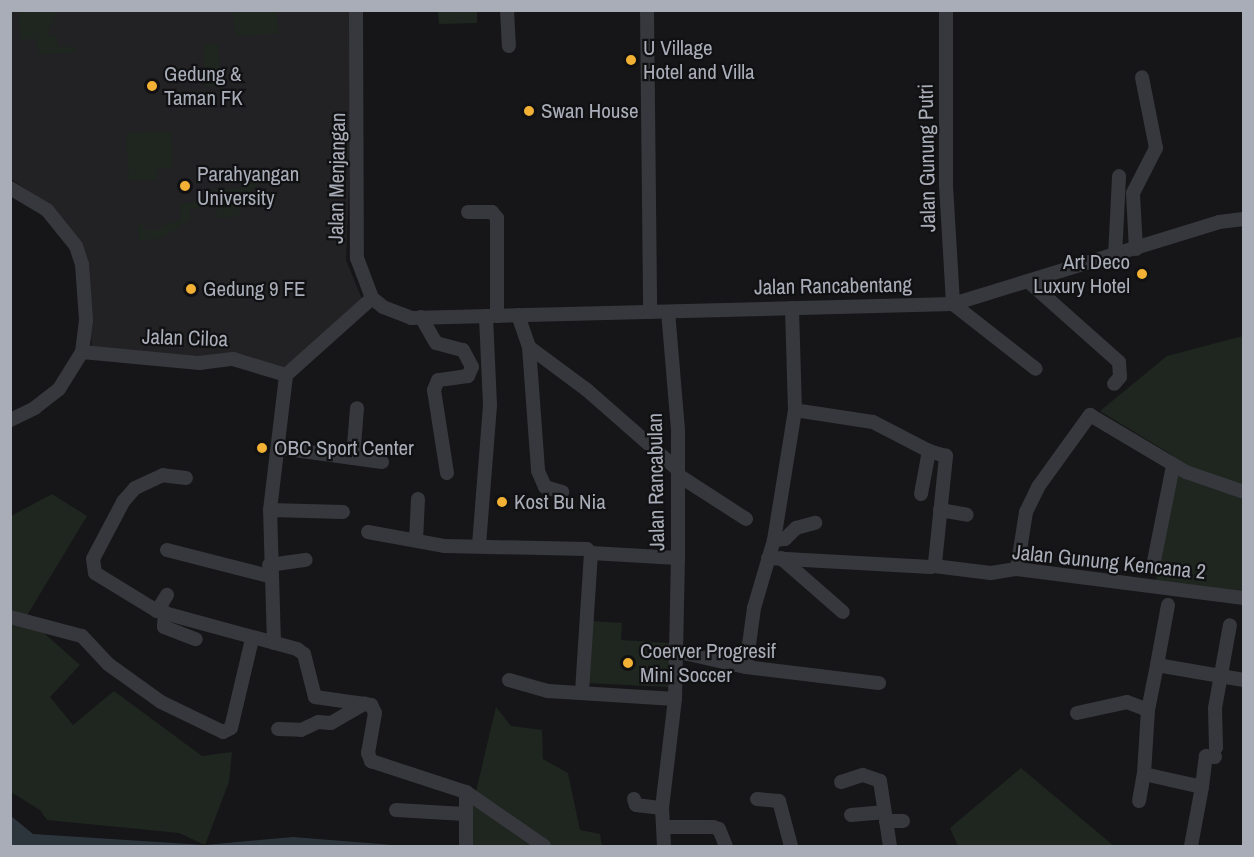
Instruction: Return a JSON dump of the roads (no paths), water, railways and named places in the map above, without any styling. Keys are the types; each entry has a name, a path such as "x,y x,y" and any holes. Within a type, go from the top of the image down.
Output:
{"street":[{"name":"Jalan Menjangan","path":"356,10 357,258 372,298"},
{"path":"507,10 509,46"},
{"path":"647,10 650,312"},
{"name":"Jalan Gunung Putri","path":"946,10 946,185 953,304"},
{"path":"1136,249 1132,193 1156,148 1142,77"},
{"path":"1115,256 1119,176"},
{"path":"10,188 54,217 78,250 85,293 82,352 60,389 35,408 10,420"},
{"path":"468,212 492,212 497,218 490,405 479,545"},
{"name":"Jalan Rancabentang","path":"416,318 953,304 1115,256 1219,222 1244,219"},
{"path":"1029,282 1119,362 1120,377 1114,384"},
{"path":"274,643 269,570 270,510 280,448 286,375 372,298 383,307 416,318 436,343 463,350 472,367 468,376 438,380 434,390 447,473"},
{"path":"953,304 1036,369"},
{"path":"746,667 754,608 775,558 774,540 795,410 792,308"},
{"name":"Jalan Rancabulan","path":"664,846 662,808 675,699 678,558 678,473 668,312"},
{"path":"518,315 529,347 538,471 544,486 562,492"},
{"path":"529,347 587,390 678,473 746,519"},
{"name":"Jalan Ciloa","path":"82,352 199,363 233,359 286,375"},
{"path":"353,458 357,408"},
{"path":"795,410 873,422 929,451 948,458 934,566"},
{"path":"1017,569 1026,512 1038,488 1090,415 1173,466 1244,492"},
{"path":"280,448 382,462"},
{"path":"921,494 929,451"},
{"path":"1154,561 1173,466"},
{"path":"186,478 163,475 135,488 123,502 93,559 95,573 104,581 161,612 252,639 274,643 304,654 315,697 364,703 375,713 368,753 371,761 466,792 544,846"},
{"path":"416,540 418,500"},
{"path":"270,510 343,512"},
{"path":"940,510 967,514"},
{"path":"774,540 785,539 796,528 816,523"},
{"path":"368,532 444,546 588,549 591,553 678,558"},
{"path":"167,550 269,570 306,560"},
{"path":"582,692 591,553"},
{"path":"775,558 843,612"},
{"name":"Jalan Gunung Kencana 2","path":"775,558 934,566 991,573 1017,569 1244,598"},
{"path":"167,596 161,612 164,627 196,639"},
{"path":"1139,801 1144,774 1148,710 1168,605"},
{"path":"10,617 81,636 108,664 161,702 224,732 231,728 252,639"},
{"path":"1191,846 1206,756 1215,752 1215,708 1230,625"},
{"path":"675,651 746,667 879,682"},
{"path":"1157,665 1244,680"},
{"path":"509,680 548,691 675,699"},
{"path":"1077,714 1127,702 1148,710"},
{"path":"278,729 301,730 318,722 331,723 364,703"},
{"path":"1144,774 1202,787"},
{"path":"841,782 863,775 876,778 883,787 890,846"},
{"path":"466,792 466,846"},
{"path":"634,799 636,805 662,808"},
{"path":"757,799 779,801 791,846"},
{"path":"396,810 465,814"},
{"path":"851,815 885,817 903,821"},
{"path":"664,827 713,827 719,830 726,846"}],"place":[{"name":"U Village Hotel and Villa","path":"631,60"},
{"name":"Gedung & Taman FK","path":"152,86"},
{"name":"Swan House","path":"529,111"},
{"name":"Parahyangan University","path":"185,186"},
{"name":"Art Deco Luxury Hotel","path":"1142,274"},
{"name":"Gedung 9 FE","path":"191,289"},
{"name":"OBC Sport Center","path":"262,448"},
{"name":"Kost Bu Nia","path":"502,502"},
{"name":"Coerver Progresif Mini Soccer","path":"628,663"}]}
